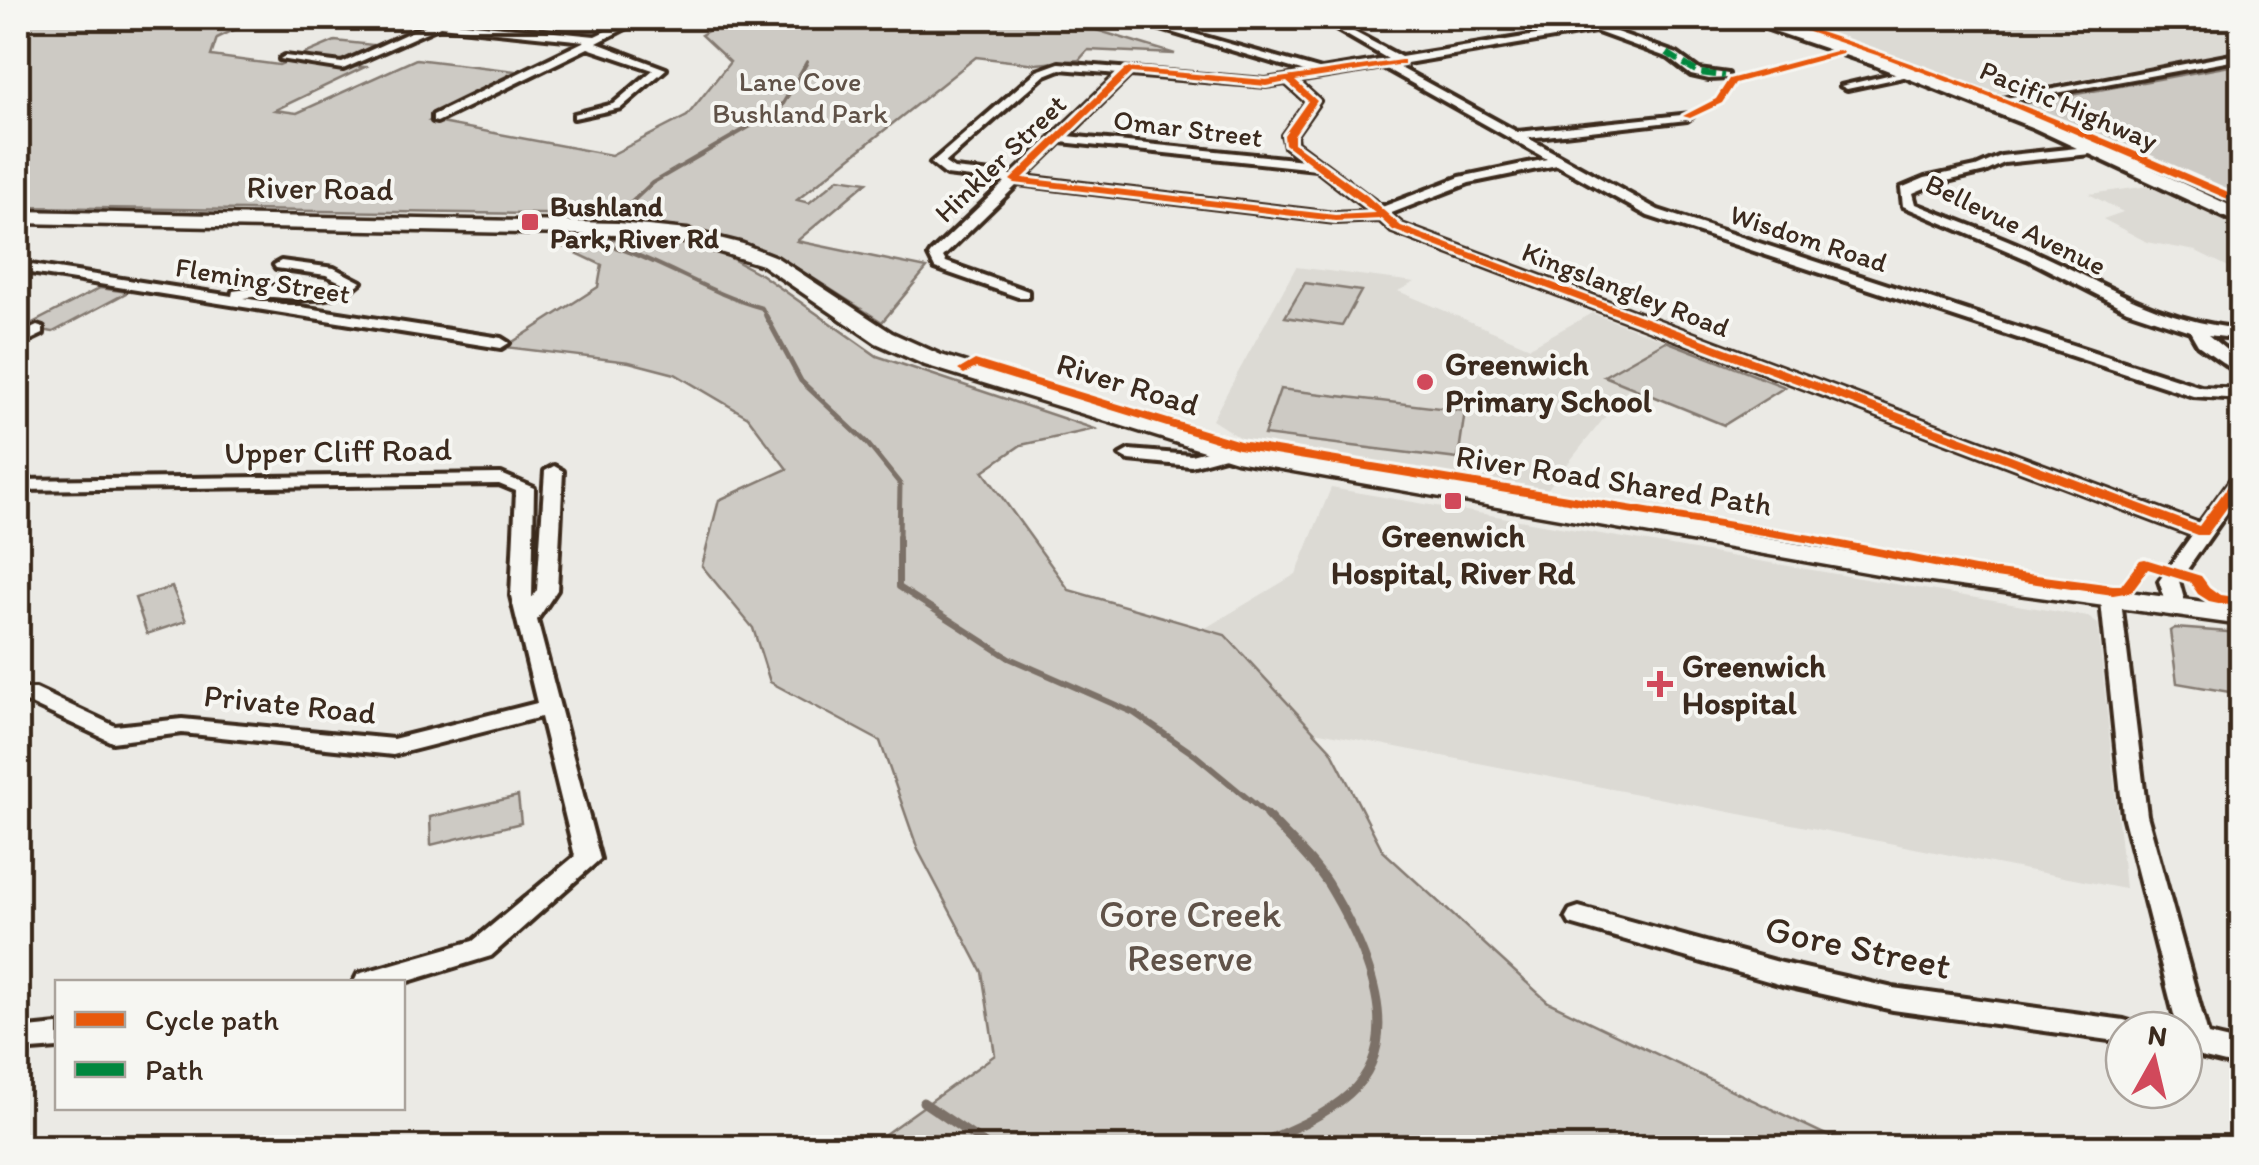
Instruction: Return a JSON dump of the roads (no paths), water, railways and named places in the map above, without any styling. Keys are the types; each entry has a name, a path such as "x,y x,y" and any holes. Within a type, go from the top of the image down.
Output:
{"main road":[{"name":"Pacific Highway","path":"1744,18 1992,102 2242,218"},
{"name":"Pacific Highway","path":"1760,18 1992,102 2242,208"},
{"name":"River Road","path":"18,217 618,229 713,241 770,261 884,338 933,360 1226,451 1894,569 2111,602 2242,616"}],"street":[{"path":"389,18 592,42 661,69 616,106 578,116"},
{"path":"462,26 480,18"},
{"path":"437,118 640,18"},
{"path":"1130,18 1325,74"},
{"name":"Wisdom Road","path":"1322,18 1556,162 1654,212 2199,392 2242,394"},
{"path":"1129,70 1254,84 1656,18"},
{"path":"285,60 343,66 438,23"},
{"path":"1596,28 1673,56 1678,64 1704,76 1724,76"},
{"path":"1992,102 2242,56"},
{"name":"Kingslangley Road","path":"1129,70 1059,66 1041,73 937,163 951,172 1335,218 1379,214 1397,228 1426,240 2202,532"},
{"name":"Hinkler Street","path":"1023,294 946,268 935,259 1129,70"},
{"path":"1847,86 1909,73"},
{"path":"1289,80 1314,101 1288,140 1379,214 1465,180 1556,162"},
{"path":"1514,136 1687,116"},
{"name":"Omar Street","path":"1056,138 1287,165 1315,164"},
{"name":"Bellevue Avenue","path":"2096,150 2001,160 1990,168 1917,184 1906,191 1906,200 1910,206 2044,262 2138,312 2197,330 2242,334"},
{"path":"222,299 270,290 319,297 340,293 354,282 330,271 281,265"},
{"name":"Fleming Street","path":"18,266 501,343"},
{"path":"2197,330 2204,342 2242,371"},
{"path":"18,342 37,331"},
{"path":"1129,454 1196,460 1214,458 1226,451"},
{"path":"528,619 547,590 554,471"},
{"path":"2177,610 2170,581 2242,477"},
{"name":"Upper Cliff Road","path":"18,484 500,479 525,488 521,596 588,858 482,949 375,980"},
{"path":"2111,602 2138,829 2182,1010"},
{"name":"Private Road","path":"28,694 112,734 182,726 392,747 550,707"},
{"name":"Gore Street","path":"1580,917 1782,974 1893,998 2104,1028"},
{"path":"18,1040 55,1036"},
{"path":"2204,1046 2242,1054"}],"waterway":[{"path":"615,218 652,183 780,109 807,62"},
{"path":"615,247 762,308 766,316"},
{"path":"766,316 801,381 867,443 900,484 899,540"},
{"path":"899,540 899,587 1009,658 1134,713 1195,755 1270,817"},
{"path":"1248,1148 1314,1118 1349,1094 1367,1072 1377,1046 1379,1019 1366,961 1341,907 1315,866 1267,815"},
{"path":"923,1102 991,1148"}],"place":[{"name":"Bushland Park, River Rd","path":"530,222"},
{"name":"Greenwich Primary School","path":"1425,382"},
{"name":"Greenwich Hospital, River Rd","path":"1453,501"},
{"name":"Greenwich Hospital","path":"1660,684"}],"park label":[{"name":"Lane Cove Bushland Park","path":"800,97"},
{"name":"Gore Creek Reserve","path":"1190,936"}]}
